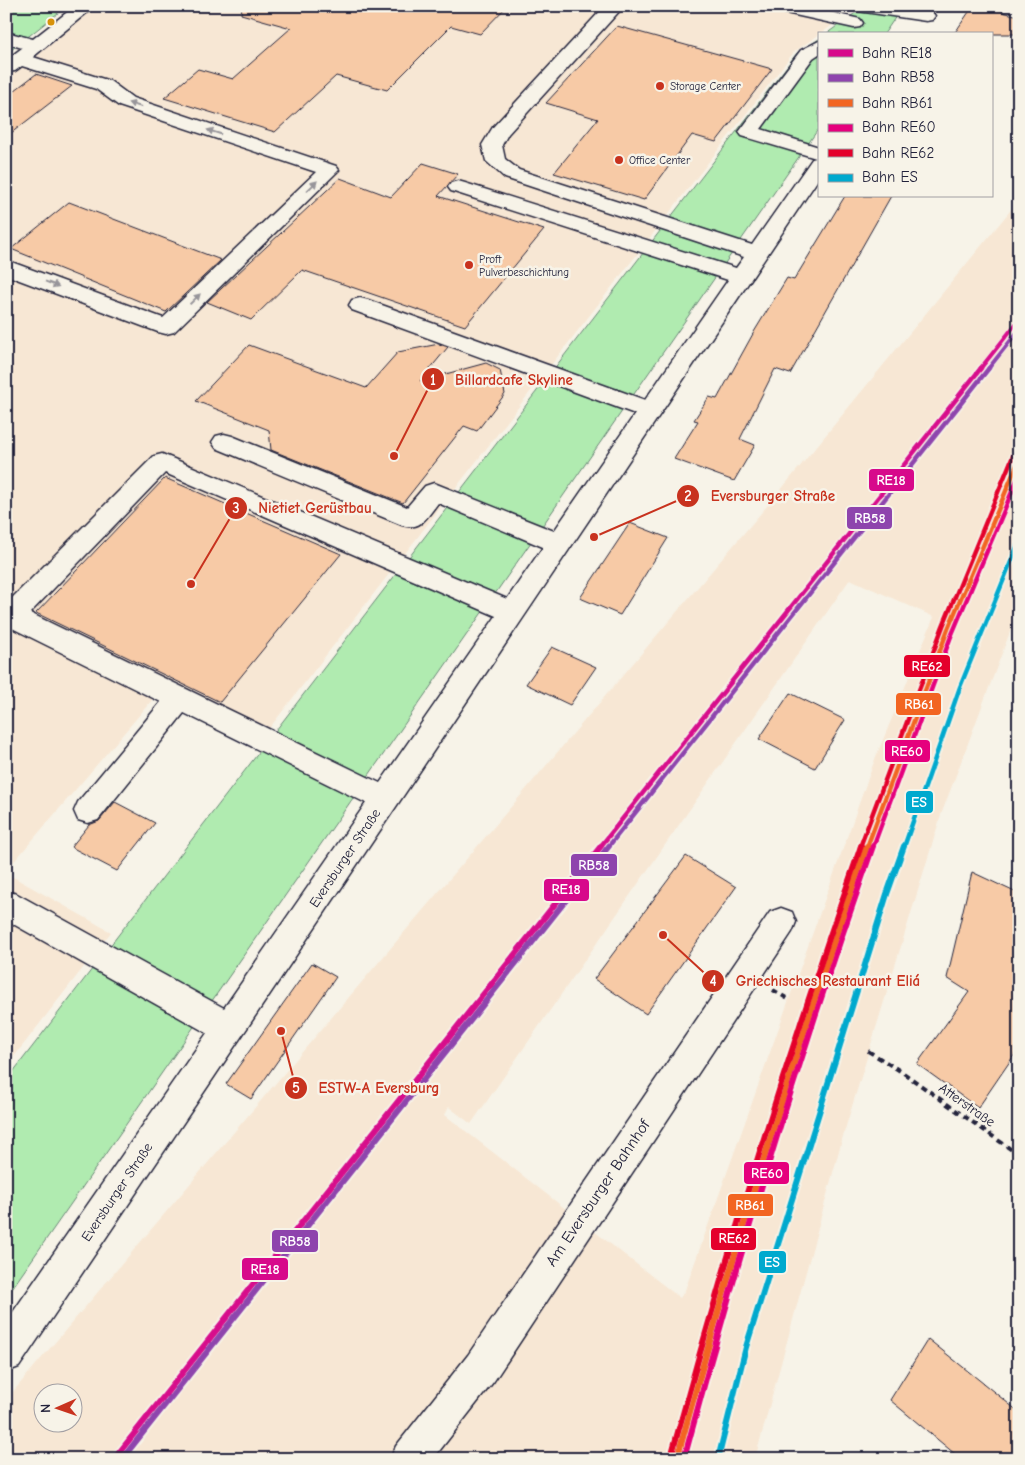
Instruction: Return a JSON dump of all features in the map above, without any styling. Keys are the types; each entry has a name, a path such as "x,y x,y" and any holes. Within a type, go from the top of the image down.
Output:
{"street":[{"path":"13,64 86,6"},
{"path":"615,6 500,131 492,145 496,161 512,174 757,254"},
{"path":"778,6 862,13 929,11"},
{"path":"914,32 929,11"},
{"path":"840,32 862,13"},
{"path":"6,37 36,46"},
{"path":"818,47 807,54 749,132 818,153"},
{"path":"6,267 166,327 329,170 126,102 103,85 13,64"},
{"name":"Eversburger Straße","path":"6,1354 818,164"},
{"path":"458,187 741,277"},
{"path":"360,305 650,411"},
{"path":"224,442 412,519 434,492 560,544"},
{"path":"386,799 11,616 162,462 513,612"},
{"path":"88,810 180,698"},
{"path":"6,904 229,1028"},
{"name":"Am Eversburger Bahnhof","path":"409,1459 481,1368 781,922"}],"path":[{"name":"Atterstraße","path":"868,1051 902,1072 1019,1155"}],"shaded area":[{"path":"72,6 860,6 823,32 818,32 818,35 794,52 254,748 153,699 6,871 6,58"},
{"path":"1019,200 1019,608 941,815 843,1136 755,1459 6,1459 6,1400 779,492","holes":["850,579 934,617 875,759 685,1290 680,1298 445,1115 449,1107 471,1124"]},
{"path":"6,873 111,932 6,1067"}],"green space":[{"path":"6,6 67,6 6,54"},
{"path":"865,6 903,6 885,32 829,32"},
{"path":"818,40 818,129 6,1297 6,1081 797,53"}],"building":[{"path":"242,6 507,6 480,34 451,26 387,90 336,76 275,132 164,98 198,69 233,79 291,28 241,14"},
{"path":"973,6 1006,6 1002,12 1019,16 1019,34 955,32"},
{"name":"Storage Center","path":"617,26 772,69 716,142 692,135 644,200 554,173 598,119 546,103"},
{"path":"36,74 72,86 6,137 6,97"},
{"path":"423,163 458,174 438,196 544,230 465,326 302,270 251,320 207,302 340,178 391,197"},
{"path":"844,198 890,198 790,374 775,369 740,439 755,445 734,481 674,459 698,421 694,420 709,397 717,399 754,332 787,278 794,280"},
{"path":"69,202 221,260 166,312 11,249"},
{"path":"439,344 448,347 420,381 486,363 500,370 505,394 477,431 464,426 403,503 271,450 269,430 196,401 249,345 366,388 398,352"},
{"path":"165,478 341,554 220,702 36,613"},
{"path":"630,523 668,538 620,615 580,598"},
{"path":"552,647 596,667 570,705 526,684"},
{"path":"790,693 845,720 815,768 759,739"},
{"path":"115,802 155,823 117,871 71,847 89,825 99,821"},
{"path":"686,856 736,887 646,1014 594,979"},
{"path":"972,872 1019,894 1019,1048 978,1108 917,1064 969,992 947,978"},
{"path":"312,963 336,977 251,1099 226,1084"},
{"path":"928,1339 1019,1412 1019,1459 961,1459 890,1400"}],"rail line":[{"name":"RE18","path":"114,1459 1019,320"},
{"name":"RB58","path":"122,1459 1019,330"},
{"name":"RE62","path":"671,1457 704,1340 789,1058 847,884 910,711 977,541 1013,456"},
{"name":"RB61","path":"677,1459 756,1187 823,973 915,714 948,629 1019,460"},
{"name":"RE60","path":"684,1459 717,1340 802,1058 858,889 887,805 950,639 1019,475"},
{"name":"ES","path":"718,1459 746,1347 887,894 960,687 1019,542"}],"place":[{"name":"Storage Center","path":"660,86"},
{"name":"Office Center","path":"619,160"},
{"name":"Proft Pulverbeschichtung","path":"469,265"},
{"name":"Billardcafe Skyline","path":"394,456"},
{"name":"Eversburger Straße","path":"594,537"},
{"name":"Nietiet Gerüstbau","path":"191,584"},
{"name":"Griechisches Restaurant Eliá","path":"663,935"},
{"name":"ESTW-A Eversburg","path":"281,1031"}]}
